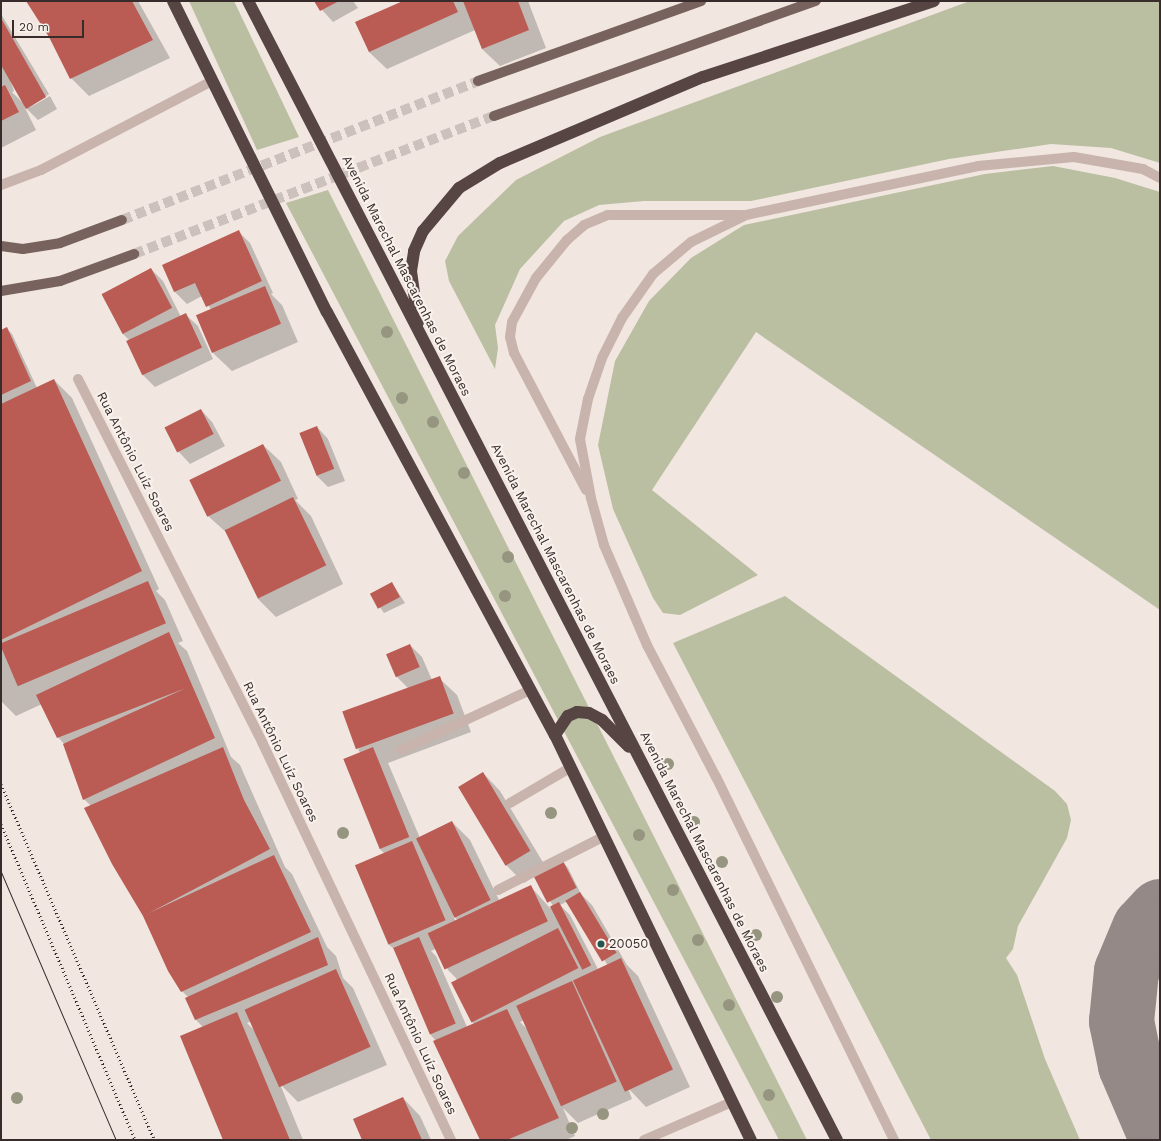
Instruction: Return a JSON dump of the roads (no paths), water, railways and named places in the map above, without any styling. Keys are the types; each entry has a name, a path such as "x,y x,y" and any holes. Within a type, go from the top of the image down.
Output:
{"highway":[{"path":"172,1 327,312 554,735 751,1140"},
{"name":"Avenida Marechal Mascarenhas de Moraes","path":"248,1 837,1140"},
{"path":"419,333 411,271 414,251 424,231 459,188 500,163 703,77 934,1"},
{"path":"554,735 568,716 577,712 589,713 602,720 619,736 641,761"}],"main road":[{"path":"478,82 701,1"},
{"path":"494,116 816,1"},
{"path":"1,246 22,249 60,243 122,220"},
{"path":"1,291 60,281 134,254"}],"street":[{"path":"1,185 41,170 212,82"},
{"path":"591,498 514,353 510,337 512,322 536,278 567,240 584,225 608,215 746,215 978,166 1074,157 1143,170 1160,178"},
{"path":"746,215 691,242 653,274 622,318 602,358 588,399 580,439 591,498 604,545 647,645 716,777 894,1140"},
{"name":"Rua Antônio Luíz Soares","path":"78,379 262,742 451,1140"},
{"path":"401,750 530,690"},
{"path":"510,803 570,768"},
{"path":"498,890 603,837"},
{"path":"644,1140 732,1102"}],"tunnel":[{"path":"122,220 478,81"},
{"path":"134,254 494,116"}],"tram line":[{"path":"1,872 116,1140"}],"railway":[{"path":"1,784 154,1140"},
{"path":"1,824 135,1140"}],"place":[{"name":"20050","path":"601,944"}]}
